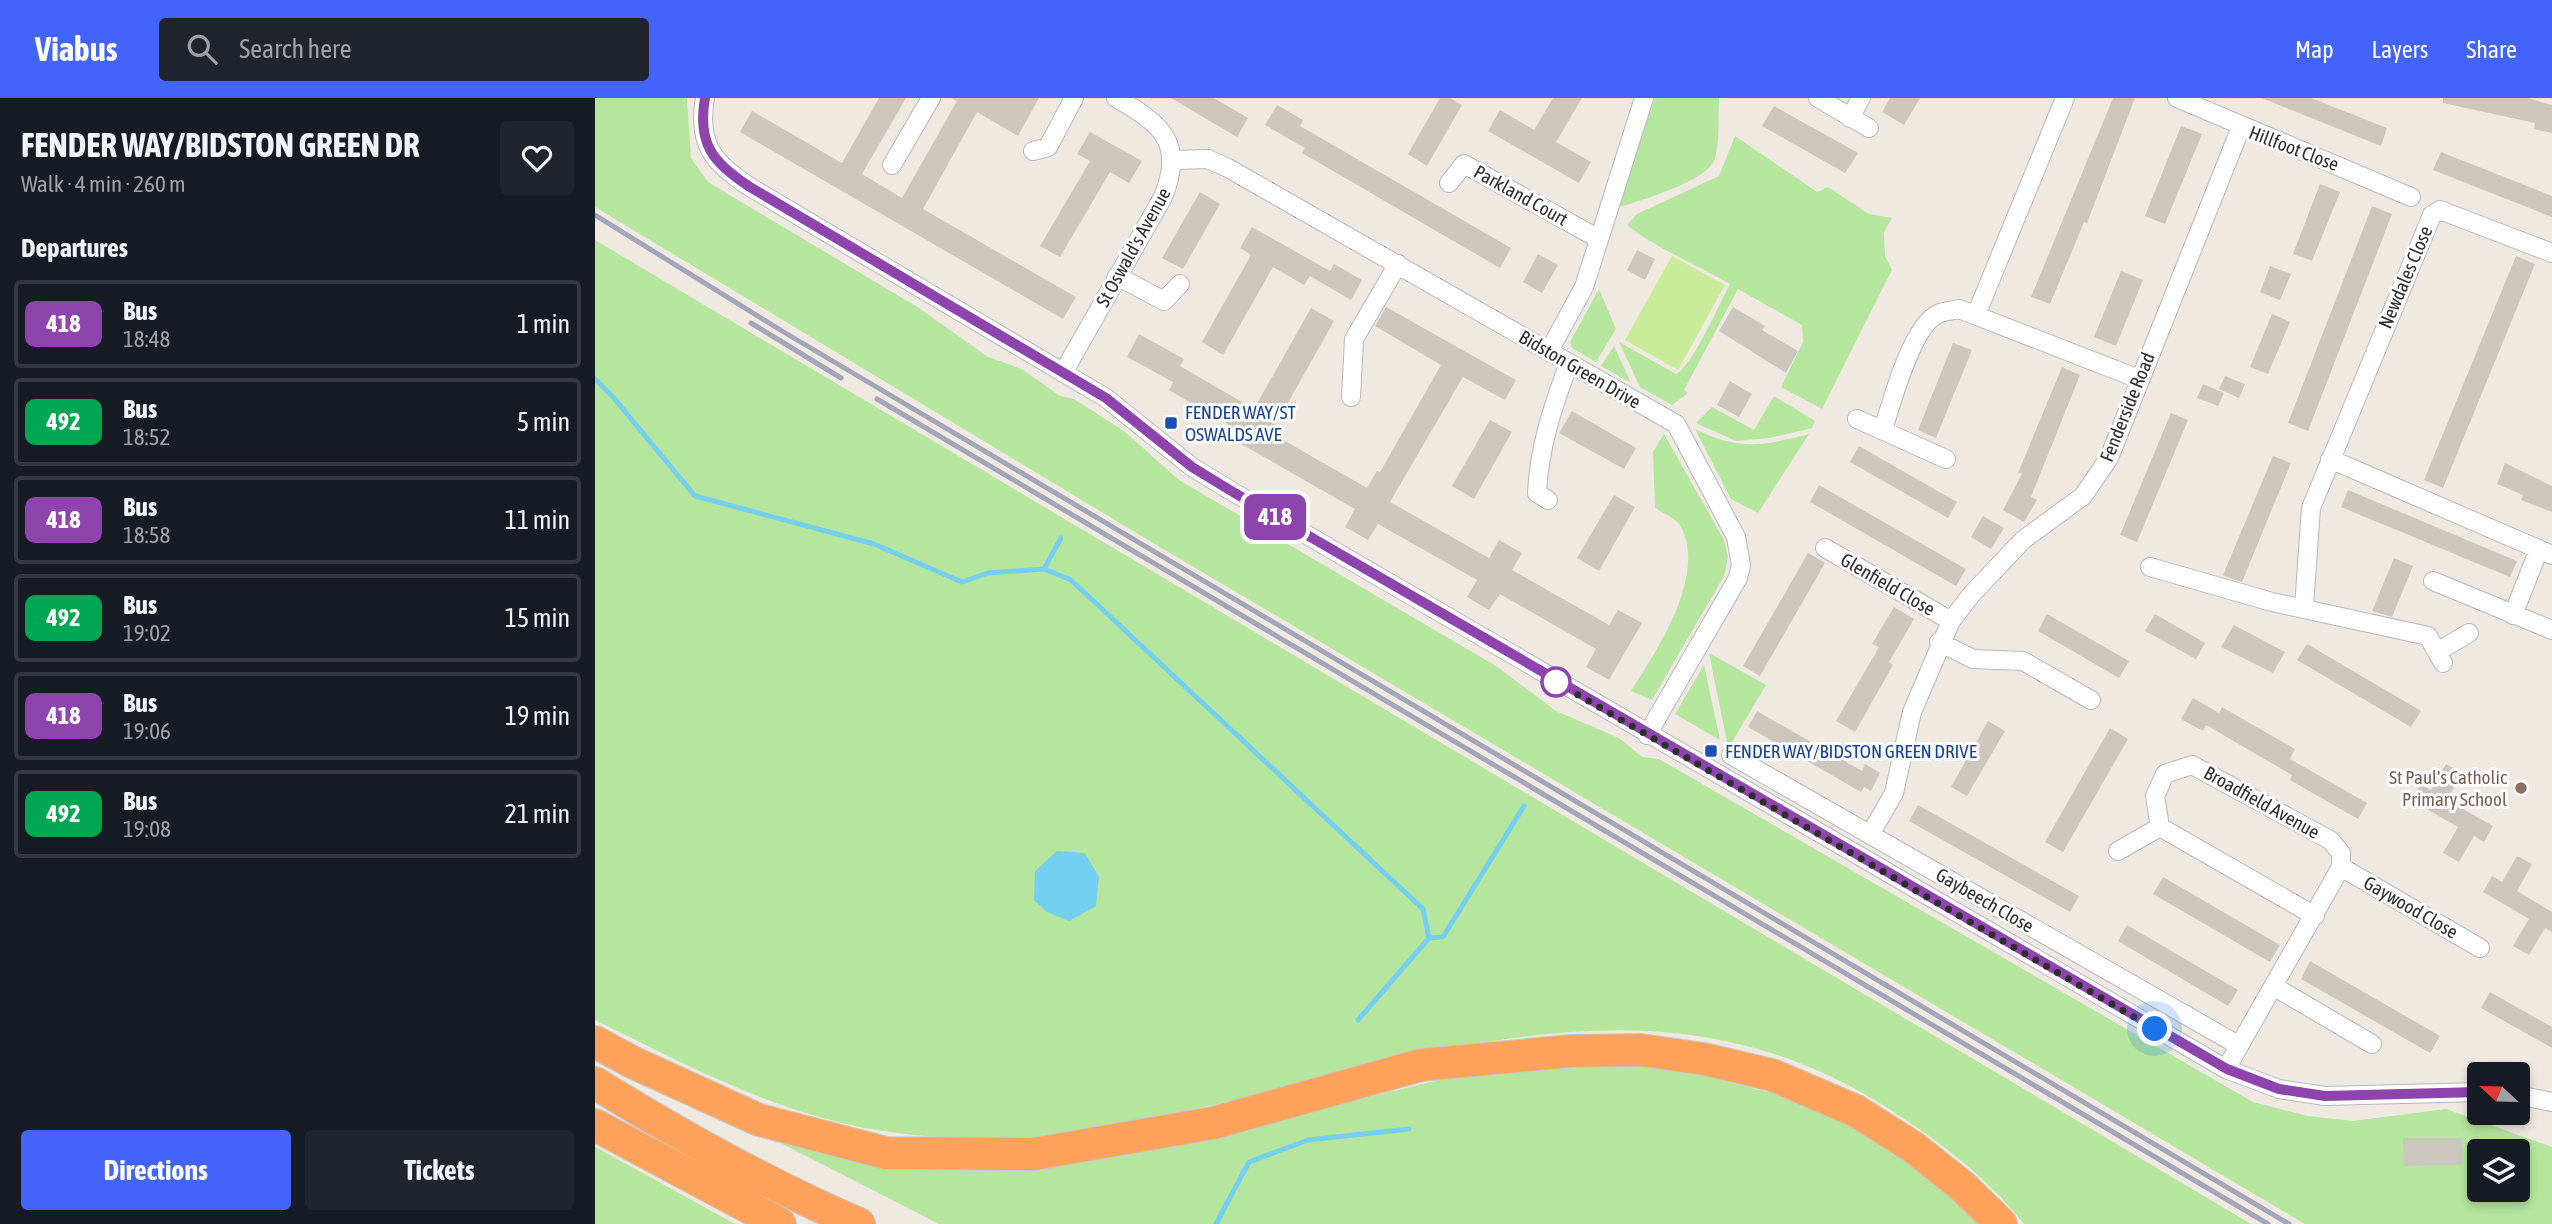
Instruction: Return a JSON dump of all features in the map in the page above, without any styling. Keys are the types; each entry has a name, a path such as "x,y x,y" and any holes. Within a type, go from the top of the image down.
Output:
{"highway":[{"path":"595,1042 634,1063 759,1120 886,1153 1034,1154 1213,1123 1421,1065 1571,1051 1641,1050 1704,1059 1772,1075 1856,1111 1913,1147 1962,1186 2001,1224"},
{"path":"595,1083 660,1122 823,1209 859,1224"},
{"path":"595,1125 780,1224"}],"street":[{"path":"705,98 701,119 706,139 712,157 729,174 1106,398 1192,467 1233,492 1777,811 2227,1069 2279,1089 2325,1096 2467,1092"},
{"path":"892,165 930,98"},
{"path":"1033,151 1048,146 1074,98"},
{"path":"1117,98 1155,122 1166,136 1173,159"},
{"path":"1549,352 1584,287 1644,98"},
{"path":"1818,98 1869,128"},
{"path":"1850,118 1861,98"},
{"path":"1976,315 2065,98"},
{"name":"Hillfoot Close","path":"2176,98 2411,198"},
{"name":"Fenderside Road","path":"1870,835 1893,793 1912,712 1939,642 1951,621 1971,594 2023,540 2083,496 2109,458 2241,127"},
{"name":"St Oswald's Avenue","path":"1063,373 1163,197 1171,176 1173,159"},
{"name":"Bidston Green Drive","path":"1173,159 1208,159 1228,168 1676,424 1736,537 1741,565 1738,578 1647,735"},
{"name":"Parkland Court","path":"1449,183 1464,164 1599,239"},
{"name":"Newdales Close","path":"2304,607 2311,508 2432,215 2440,210 2458,215 2552,253"},
{"path":"1351,397 1354,340 1398,264"},
{"path":"1117,276 1164,301 1180,284"},
{"path":"1883,430 1922,327 1937,314 1959,309 2139,379"},
{"path":"1548,500 1537,493 1538,461 1553,404 1569,363"},
{"path":"1857,419 1946,459"},
{"path":"2330,459 2545,552 2513,615"},
{"name":"Glenfield Close","path":"1825,548 1951,621"},
{"path":"2150,567 2272,602 2428,636 2440,657 2469,633"},
{"path":"2433,581 2552,630"},
{"path":"1939,642 1973,659 2022,661 2091,700"},
{"name":"Gaybeech Close","path":"1731,755 2238,1045"},
{"name":"Broadfield Avenue","path":"2160,827 2155,796 2158,784 2165,774 2174,768 2192,765 2330,840 2341,853 2341,867"},
{"path":"1777,811 1791,789"},
{"path":"2118,852 2160,827 2315,916"},
{"path":"2227,1069 2238,1045 2341,867"},
{"name":"Gaywood Close","path":"2341,867 2480,948"},
{"path":"2273,986 2372,1044"},
{"path":"2531,1098 2552,1102"}],"green space":[{"path":"595,98 687,98 691,158 708,182 919,308 988,357 1022,369 1060,396 1074,399 1124,431 1179,480 1496,666 1556,711 1619,738 1642,757 1659,759 2253,1102 2308,1116 2353,1121 2446,1109 2467,1117 2467,1125 2491,1125 2530,1139 2467,1139 2467,1202 2530,1202 2530,1139 2552,1147 2552,1224 2305,1224 1148,540 595,207"},
{"path":"1655,98 1719,98 1715,158 1701,174 1688,182 1620,207 1621,203 1618,204"},
{"path":"1735,136 1817,192 1828,187 1869,214 1892,218 1884,232 1885,256 1892,270 1822,409 1781,387 1803,342 1802,325 1738,289 1684,390 1688,393 1672,405 1640,387 1619,342 1676,374 1683,369 1698,347 1730,284 1664,249 1627,225 1637,214 1719,176"},
{"path":"595,240 2251,1224 2024,1224 1993,1189 1957,1157 1878,1102 1782,1057 1687,1034 1591,1031 1495,1041 1399,1060 1205,1107 1046,1135 988,1139 883,1131 810,1114 715,1078 595,1020"},
{"path":"1672,256 1725,285 1678,370 1625,340"},
{"path":"1599,289 1616,329 1596,362 1572,348 1570,342"},
{"path":"1614,346 1631,383 1601,366"},
{"path":"1774,396 1815,421 1812,428 1769,438 1736,441 1696,423 1712,407 1754,430"},
{"path":"1695,429 1725,441 1751,444 1809,434 1758,513 1731,499"},
{"path":"1664,434 1724,540 1728,557 1724,576 1652,700 1631,691 1665,635 1683,590 1688,568 1687,547 1681,527 1655,508 1653,452"},
{"path":"1709,653 1766,685 1732,742 1727,742"},
{"path":"1704,665 1720,740 1675,714"},
{"path":"1587,1060 1666,1066 1818,1105 1865,1131 1960,1198 1982,1224 939,1224 767,1136 978,1169 1095,1160 1192,1140 1447,1078"},
{"path":"595,1147 599,1149 735,1224 595,1224"}],"water":[{"path":"1057,851 1085,853 1099,877 1096,906 1069,921 1047,912 1034,900 1035,871"}],"building":[{"path":"879,98 906,98 862,174 902,198 957,101 951,98 1039,98 1018,136 977,112 923,209 1076,297 1063,319 740,132 752,111 842,163"},
{"path":"1171,98 1214,98 1248,118 1237,137"},
{"path":"1440,98 1450,98 1462,105 1427,166 1408,154"},
{"path":"1553,98 1582,98 1556,142 1591,162 1579,183 1488,131 1500,110 1534,130"},
{"path":"1890,98 1920,98 1904,125 1882,112"},
{"path":"2113,98 2135,98 2087,223 2084,222 2050,304 2031,297"},
{"path":"2262,98 2311,98 2387,128 2381,146"},
{"path":"2443,98 2527,98 2552,105 2552,133 2534,129 2535,123 2443,103"},
{"path":"1277,105 1303,120 1300,126 1511,248 1500,268 1302,153 1305,148 1265,125"},
{"path":"1774,106 1858,153 1845,173 1762,126"},
{"path":"2181,126 2202,134 2165,224 2145,216"},
{"path":"1090,132 1142,161 1129,183 1110,172 1060,257 1040,246 1090,161 1077,154"},
{"path":"2441,152 2552,196 2552,217 2433,170"},
{"path":"2320,184 2340,192 2312,261 2293,254"},
{"path":"1200,192 1220,204 1183,269 1162,258"},
{"path":"2372,206 2392,214 2308,431 2288,423"},
{"path":"1252,227 1330,271 1334,264 1362,280 1351,300 1310,276 1304,285 1273,267 1223,355 1202,342 1251,255 1240,248"},
{"path":"1637,250 1655,259 1645,280 1627,270"},
{"path":"1538,254 1558,265 1542,293 1523,282"},
{"path":"2516,256 2535,264 2443,488 2424,480"},
{"path":"2270,266 2291,274 2280,300 2260,292"},
{"path":"2121,271 2143,280 2116,346 2094,337"},
{"path":"1386,307 1516,380 1505,400 1463,377 1390,502 1489,558 1499,540 1522,553 1512,570 1609,625 1618,610 1642,623 1609,680 1586,667 1596,649 1500,594 1489,610 1467,597 1477,580 1378,524 1368,540 1345,527 1355,509 1236,441 1241,432 1169,390 1173,382 1127,357 1139,334 1184,359 1180,366 1254,409 1311,308 1334,321 1271,433 1367,488 1377,471 1380,472 1441,365 1375,326"},
{"path":"1733,307 1765,326 1762,330 1798,351 1786,373 1719,331"},
{"path":"2272,314 2290,322 2268,374 2250,367"},
{"path":"1953,343 1972,350 1936,438 1918,430"},
{"path":"2062,367 2080,375 2031,497 2037,500 2024,522 2003,510 2022,474 2018,473"},
{"path":"2225,376 2245,384 2239,398 2219,389"},
{"path":"1730,381 1752,394 1739,417 1717,405"},
{"path":"2203,384 2224,393 2218,406 2197,398"},
{"path":"1572,411 1636,448 1624,469 1559,433"},
{"path":"2171,413 2188,420 2137,542 2120,535"},
{"path":"1490,420 1512,432 1474,499 1452,486"},
{"path":"1859,446 1957,502 1948,518 1850,462"},
{"path":"2273,456 2291,463 2242,582 2223,575"},
{"path":"2505,463 2552,486 2552,512 2521,500 2523,495 2497,484"},
{"path":"1819,485 1966,569 1956,586 1810,502"},
{"path":"2348,490 2517,561 2510,577 2341,507"},
{"path":"1614,495 1635,507 1599,571 1577,558"},
{"path":"1983,516 2004,528 1991,549 1971,537"},
{"path":"1808,553 1825,563 1760,676 1743,666"},
{"path":"2394,558 2413,566 2392,617 2372,611"},
{"path":"1894,607 1914,619 1889,662 1893,665 1855,732 1836,721 1879,647 1872,644"},
{"path":"2047,614 2129,661 2119,678 2038,631"},
{"path":"2155,614 2205,643 2196,659 2145,631"},
{"path":"2234,625 2285,652 2273,673 2221,647"},
{"path":"2307,644 2421,711 2411,727 2297,660"},
{"path":"2193,698 2219,713 2222,707 2295,749 2290,759 2367,803 2358,819 2290,780 2292,775 2206,725 2203,731 2181,719"},
{"path":"1757,711 1862,771 1865,764 1880,773 1871,791 1864,787 1861,792 1748,727"},
{"path":"1988,721 2005,731 1967,796 1951,787"},
{"path":"2110,728 2128,739 2063,852 2045,842"},
{"path":"2446,764 2462,773 2447,800 2493,826 2484,842 2474,836 2459,862 2443,853 2458,827 2411,800 2421,784 2431,790"},
{"path":"1918,805 2079,896 2070,912 1909,821"},
{"path":"2517,856 2532,864 2517,891 2552,912 2552,932 2545,928 2529,955 2513,946 2529,919 2483,892 2492,876 2502,882"},
{"path":"2163,877 2280,945 2270,962 2153,894"},
{"path":"2127,925 2238,990 2228,1006 2118,941"},
{"path":"2310,961 2440,1036 2430,1053 2301,979"},
{"path":"2490,992 2552,1027 2552,1048 2481,1008"},
{"path":"2403,1138 2462,1138 2462,1165 2404,1166"}],"waterway":[{"path":"595,379 695,496 874,544 962,582 988,573 1044,569 1071,580 1423,909 1429,938 1443,937 1524,806"},
{"path":"1044,569 1061,538"},
{"path":"1358,1020 1429,938"},
{"path":"1216,1224 1249,1162 1308,1140 1409,1129"}],"railway":[{"path":"595,215 782,331 2289,1224"},
{"path":"751,323 841,378"},
{"path":"877,399 2268,1224"}],"bus line":[{"name":"418","path":"705,98 701,119 706,139 712,157 729,174 1106,398 1192,467 1233,492 1777,811 2227,1069 2279,1089 2325,1096 2385,1097 2467,1092"}],"place":[{"name":"FENDER WAY/ST OSWALDS AVE","path":"1171,423"},
{"name":"FENDER WAY/BIDSTON GREEN DRIVE","path":"1711,751"},
{"name":"St Paul's Catholic Primary School","path":"2521,788"}],"route":[{"path":"1556,682 2155,1029"}]}
